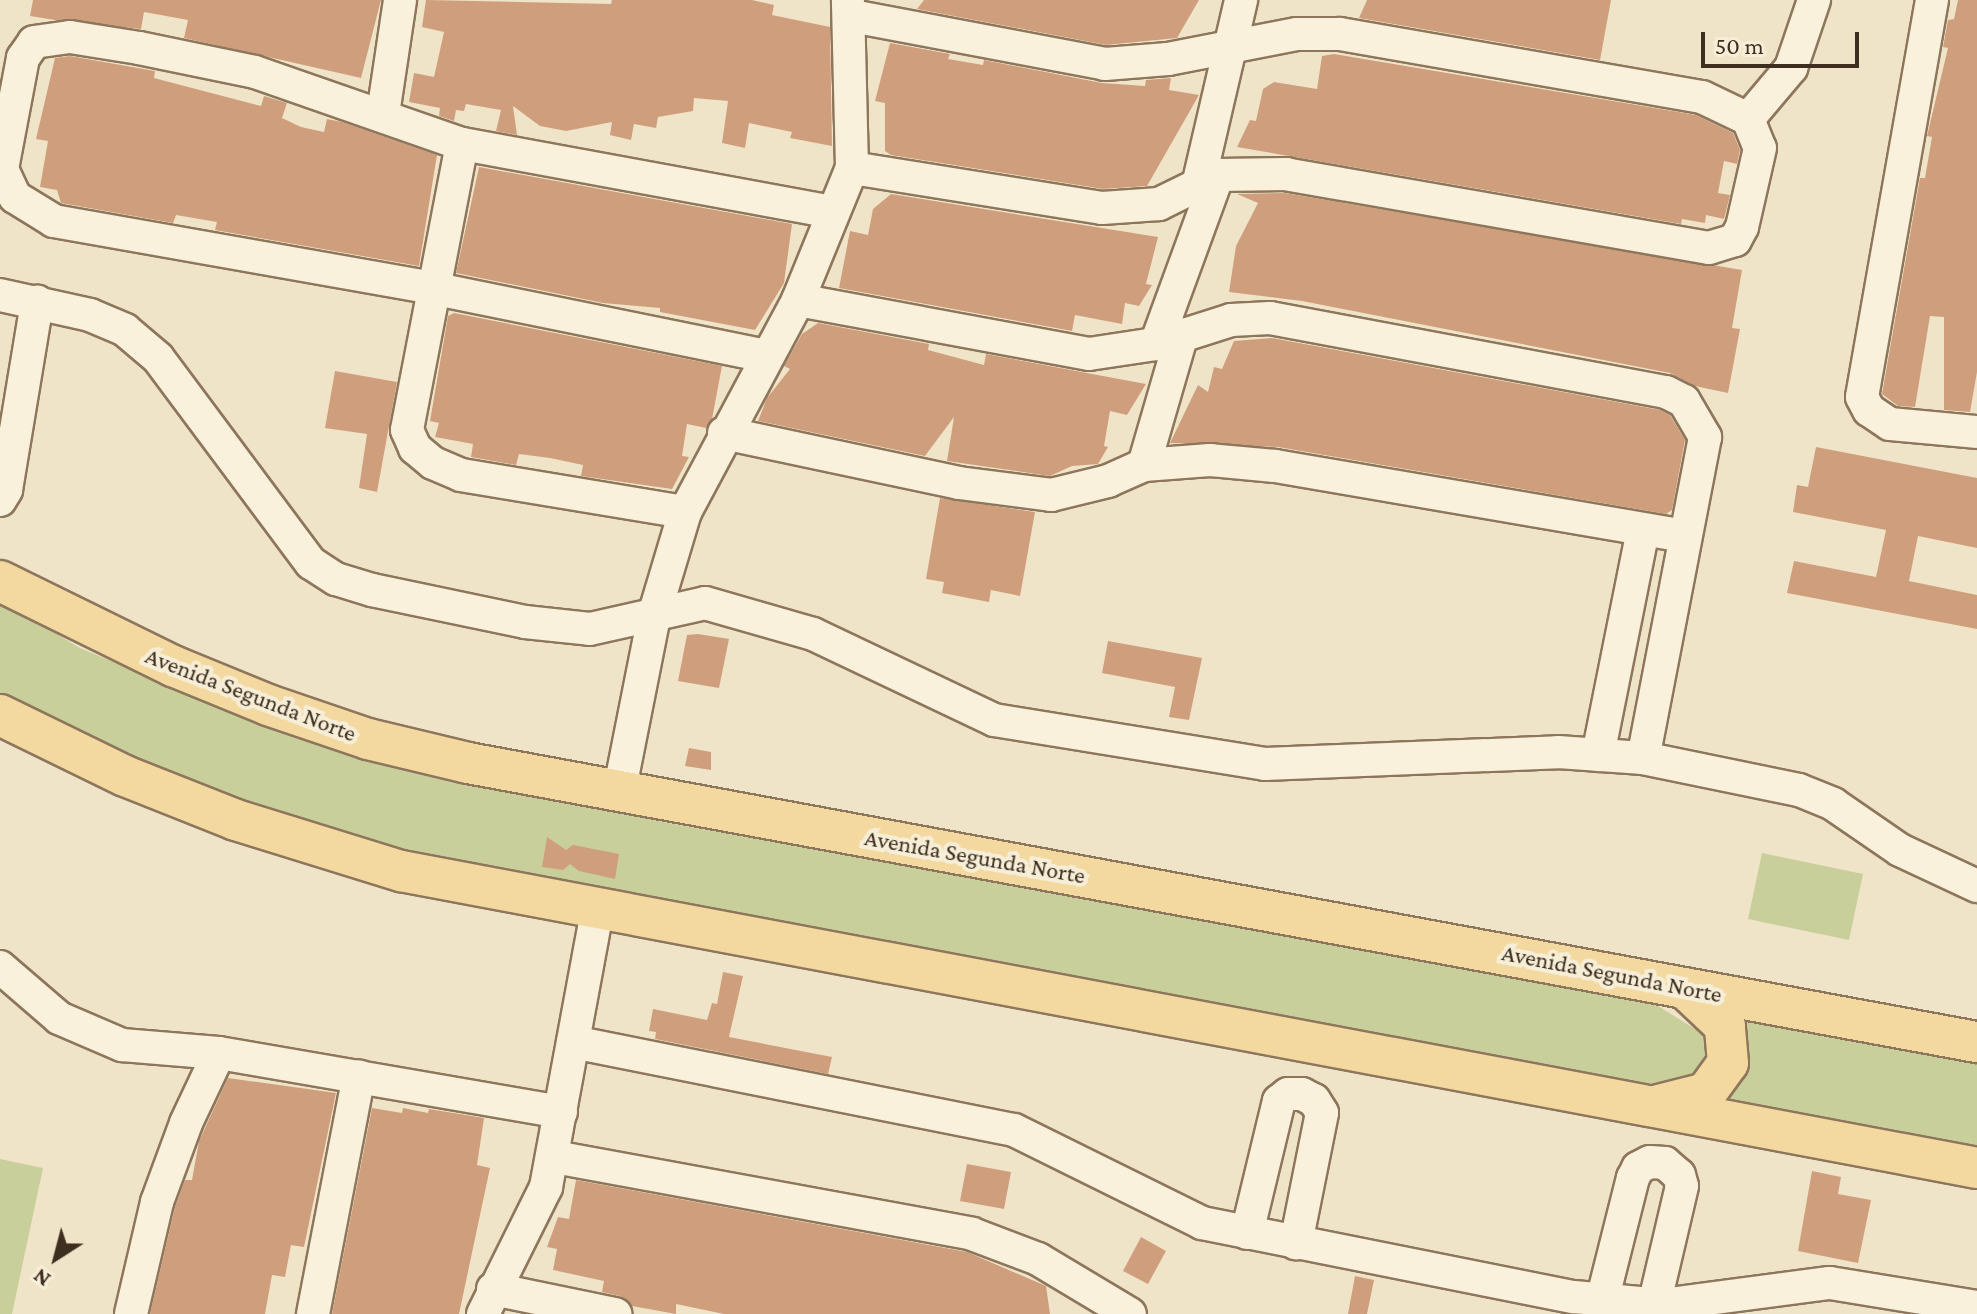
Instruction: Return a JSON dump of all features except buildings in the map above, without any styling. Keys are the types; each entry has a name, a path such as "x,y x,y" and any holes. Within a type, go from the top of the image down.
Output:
{"main road":[{"name":"Avenida Segunda Norte","path":"0,581 158,660 268,705 368,739 619,793 1977,1042"},
{"path":"0,715 125,776 236,820 401,871 597,912 1977,1168"},
{"path":"1652,1107 1706,1093 1728,1063 1725,1026 1685,988"}],"street":[{"path":"383,114 400,0"},
{"path":"1144,465 1169,339 1208,178 1241,0"},
{"path":"1748,119 1791,68 1814,0"},
{"path":"1932,0 1862,397 1869,410 1890,424 1977,432"},
{"path":"619,793 655,612 685,512 724,433 798,300 852,168 850,8 1105,64 1134,64 1297,34 1340,34 1702,97 1748,119 1760,148 1742,227 1735,240 1709,248 1287,174 1208,178 1159,204 1102,208 852,168"},
{"path":"766,356 433,288 54,221 15,197 2,169 19,70 34,42 70,37 255,72 462,144 833,212"},
{"path":"462,144 407,430 415,448 433,463 461,475 685,512"},
{"path":"0,295 37,302 125,330 158,358 292,542 336,579 525,622 577,627 622,624 655,612 705,603 752,613 813,634 994,720 1241,760 1305,766 1485,753 1643,758 1799,790 1833,804 1900,850 1977,886"},
{"path":"798,300 1089,354 1169,339 1231,320 1270,318 1666,392 1694,411 1705,437 1643,758"},
{"path":"0,500 6,490 37,302"},
{"path":"724,433 959,483 1051,495 1088,488 1144,465 1210,460 1275,466 1684,536"},
{"path":"1598,755 1643,529"},
{"path":"597,912 554,1157 532,1220 488,1301 615,1314"},
{"path":"0,967 32,1000 91,1035 122,1045 219,1053 561,1112"},
{"path":"573,1042 1014,1130 1153,1202 1202,1223 1602,1301 1654,1305 1830,1283 1977,1307"},
{"path":"131,1314 157,1202 186,1123 219,1053"},
{"path":"313,1314 359,1076"},
{"path":"1247,1233 1279,1101 1288,1094 1302,1094 1314,1100 1322,1113 1296,1243"},
{"path":"554,1157 972,1234 1008,1244 1086,1300 1130,1314"},
{"path":"1602,1301 1633,1178 1650,1162 1665,1163 1679,1175 1682,1186 1654,1305"}],"green space":[{"path":"0,600 80,648 233,712 392,759 663,822 1650,1001 1700,1032 1714,1056 1703,1081 1663,1095 424,866 144,768 0,693"},
{"path":"1762,853 1863,874 1849,940 1748,919"},
{"path":"1731,1018 1977,1063 1977,1152 1719,1106 1748,1047"},
{"path":"0,1159 43,1168 12,1314 0,1314"}]}
